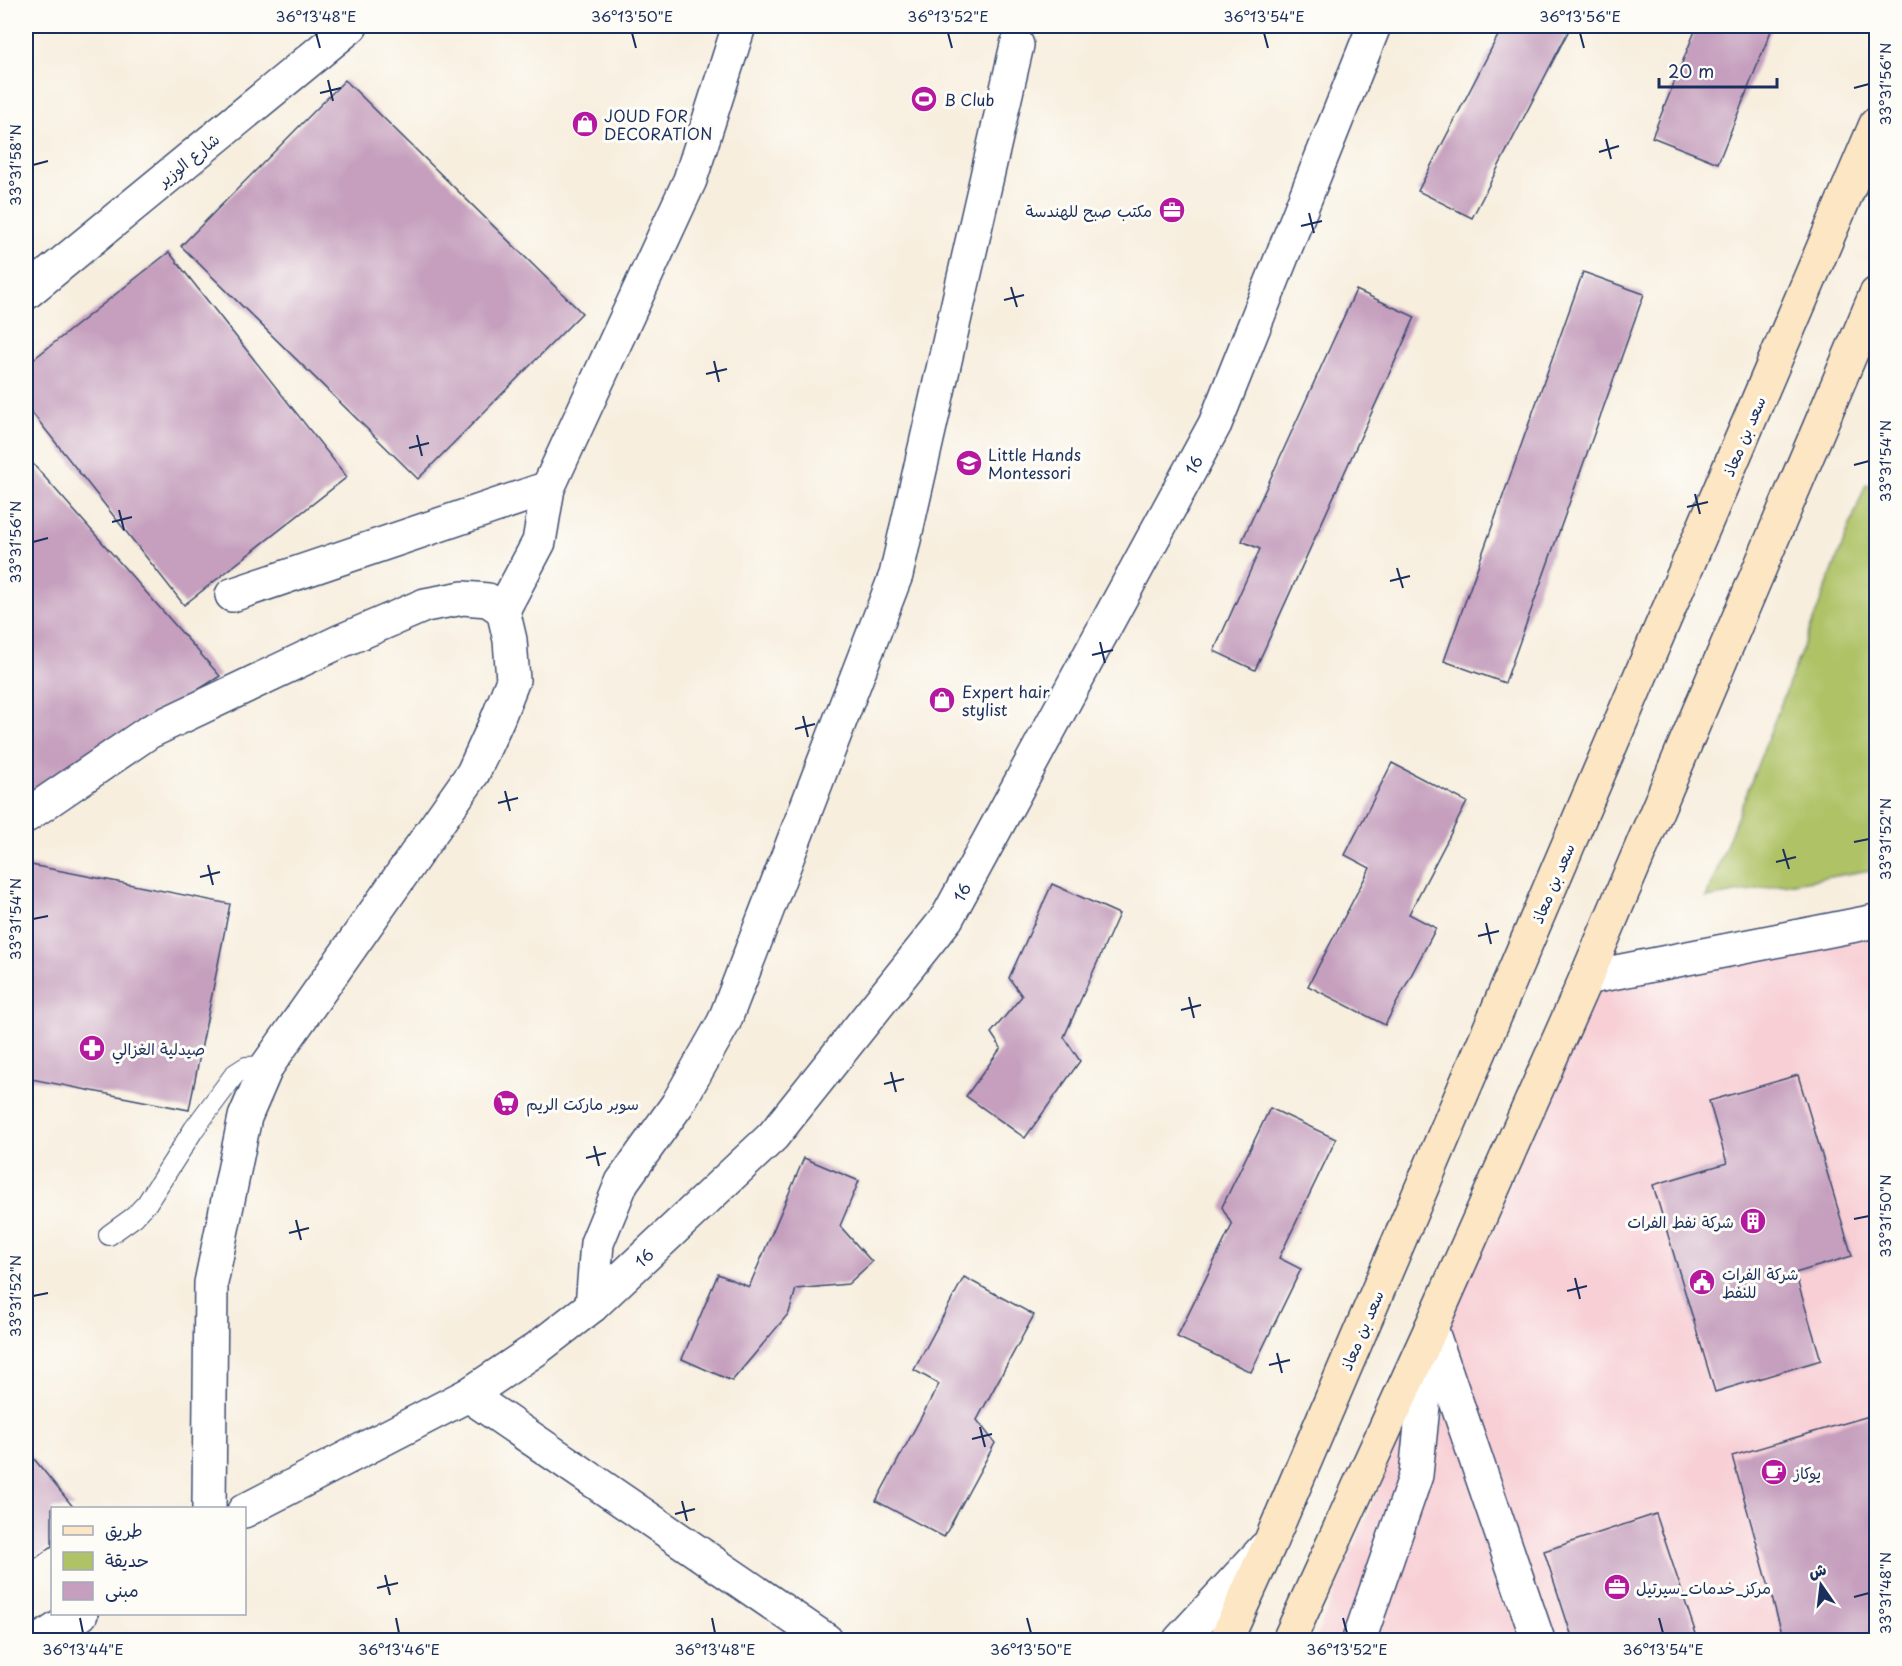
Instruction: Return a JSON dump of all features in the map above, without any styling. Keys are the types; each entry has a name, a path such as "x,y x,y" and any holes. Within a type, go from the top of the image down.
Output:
{"main road":[{"name":"سعد بن معاذ","path":"1226,1641 1270,1543 1876,124"},
{"path":"1289,1641 1586,978 1876,294"}],"street":[{"name":"شارع الوزير","path":"26,293 351,26"},
{"path":"209,1507 211,1283 245,1117 267,1066 474,773 513,680 510,640 503,609 539,542 548,488 690,180 739,26"},
{"name":"16","path":"246,1509 468,1395 535,1350 592,1306 773,1136 947,918 1215,424 1374,26"},
{"path":"592,1306 597,1243 622,1182 677,1105 724,1022 896,576 1017,45"},
{"path":"232,595 548,488"},
{"path":"26,816 149,732 341,641 425,605 464,598 488,600 503,609"},
{"path":"1586,978 1876,921"},
{"path":"1359,1641 1416,1475 1431,1328"},
{"path":"1431,1328 1538,1641"},
{"path":"468,1395 822,1639"},
{"path":"1179,1641 1270,1543"},
{"path":"40,1641 79,1615"}],"lane":[{"path":"109,1235 134,1217 147,1203 194,1129 235,1074 246,1067 267,1066"}],"shaded area":[{"path":"1876,937 1876,1640 1315,1640 1445,1327 1597,988"}],"green space":[{"path":"1866,484 1876,488 1876,869 1706,898"}],"building":[{"path":"1503,26 1571,26 1472,218 1418,191"},
{"path":"1697,26 1773,26 1718,163 1652,137"},
{"path":"345,80 582,313 418,479 181,246"},
{"path":"169,252 347,477 184,605 26,405 26,365"},
{"path":"1583,272 1644,294 1505,683 1444,661"},
{"path":"1356,290 1415,317 1255,670 1214,651 1260,549 1242,541"},
{"path":"26,456 220,676 26,798"},
{"path":"1392,763 1467,802 1409,914 1436,928 1385,1025 1308,986 1370,868 1345,855"},
{"path":"26,864 230,904 189,1110 26,1078"},
{"path":"1052,884 1119,914 1064,1037 1080,1061 1025,1138 966,1096 1001,1048 991,1033 1022,996 1009,978"},
{"name":"شركة نفط الفرات","path":"1798,1075 1852,1256 1795,1273 1821,1360 1715,1392 1653,1185 1727,1163 1709,1101"},
{"path":"1270,1108 1336,1139 1279,1258 1301,1269 1251,1372 1177,1337 1232,1225 1222,1207"},
{"path":"804,1158 859,1181 840,1226 872,1262 848,1284 796,1289 789,1313 732,1381 682,1359 718,1274 749,1287"},
{"path":"964,1277 1034,1315 977,1420 995,1443 944,1537 876,1501 939,1384 914,1370"},
{"path":"1876,1414 1876,1640 1784,1640 1732,1456"},
{"path":"26,1449 73,1507 51,1507 51,1547 26,1565"},
{"path":"1656,1514 1698,1640 1573,1640 1544,1551"}],"place":[{"name":"B Club","path":"924,99"},
{"name":"JOUD FOR DECORATION","path":"585,124"},
{"name":"مكتب صبح للهندسة","path":"1172,210"},
{"name":"Little Hands Montessori","path":"969,463"},
{"name":"Expert hair stylist","path":"942,700"},
{"name":"صيدلية الغزالي","path":"92,1048"},
{"name":"سوبر ماركت الريم","path":"506,1103"},
{"name":"شركة نفط الفرات","path":"1753,1221"},
{"name":"شركة الفرات للنفط","path":"1702,1282"},
{"name":"يوكاز","path":"1774,1472"},
{"name":"مركز_خدمات_سيرتيل","path":"1617,1587"}]}
